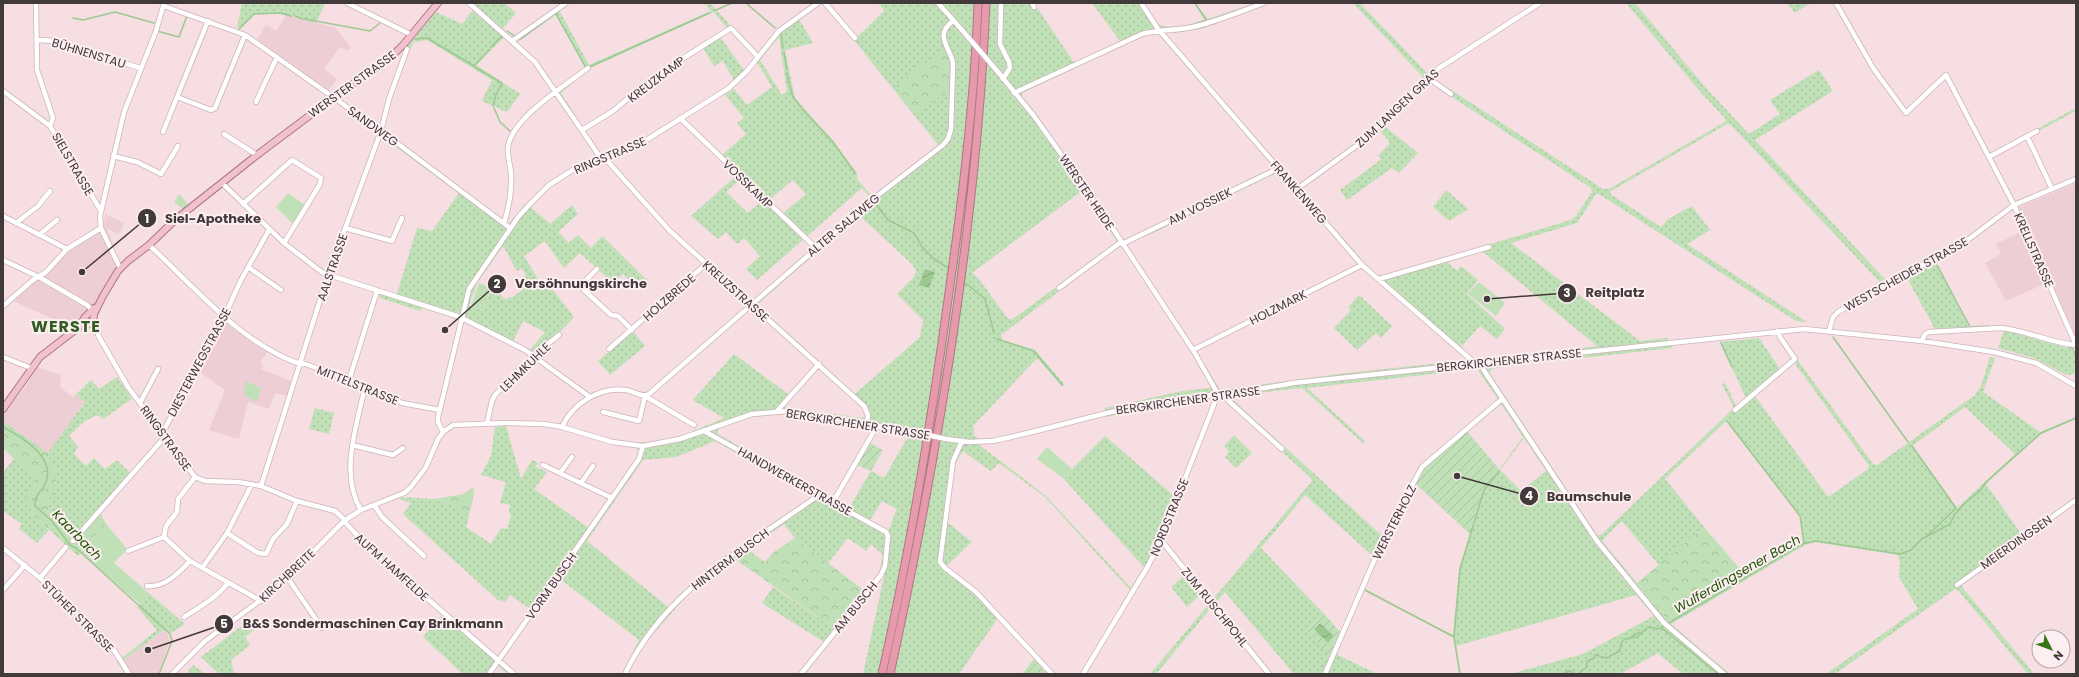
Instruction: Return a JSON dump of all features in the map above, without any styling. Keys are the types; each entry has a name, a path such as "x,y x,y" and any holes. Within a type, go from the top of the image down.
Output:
{"highway":[{"path":"882,674 919,494 954,262 971,102 978,3"},
{"path":"890,674 924,505 941,408 959,284 976,141 986,3"}],"main road":[{"name":"WERSTER STRASSE","path":"3,409 43,353 87,322 120,268 149,245 175,220 257,155 333,98 382,64 412,35 438,3"},
{"name":"WERSTER STRASSE","path":"87,322 92,310 103,296"}],"street":[{"path":"36,3 38,40 37,70 53,118 50,126"},
{"path":"346,3 412,35"},
{"name":"KREUZSTRASSE","path":"469,3 535,62 602,156 670,231 864,406 868,415 867,424"},
{"path":"512,41 566,3"},
{"name":"RINGSTRASSE","path":"443,432 438,422 440,410 471,285 510,228 530,204 549,185 579,166 648,139 735,84 779,31 818,3"},
{"path":"825,3 855,38"},
{"name":"WERSTER HEIDE","path":"938,3 998,72 1043,129 1098,206 1193,350 1219,394 1282,449"},
{"path":"1001,3 1000,44 1009,62 1010,68 1002,79"},
{"name":"FRANKENWEG","path":"1141,3 1158,29 1362,265 1478,364 1597,541 1666,624 1724,674"},
{"path":"1014,93 1142,34 1158,29 1177,30 1197,26 1264,3"},
{"name":"ZUM LANGEN GRAS","path":"1297,189 1363,141 1427,77 1540,3"},
{"name":"KRELLSTRASSE","path":"1836,3 1873,68 1906,113 1946,75 2014,205 2076,345"},
{"path":"120,268 101,228 101,211 124,112 140,68 156,31 164,4"},
{"name":"SANDWEG","path":"164,4 245,35 381,131 510,228"},
{"path":"164,132 208,21"},
{"name":"ALTER SALZWEG","path":"645,396 874,198 942,147 948,139 952,129 954,64 944,41 944,32 948,24 953,21"},
{"name":"KREUZKAMP","path":"582,130 613,111 640,88 682,59 732,28 758,57"},
{"path":"177,97 211,110 215,108 245,35"},
{"name":"BÜHNENSTAU","path":"38,40 56,41 140,68"},
{"name":"AALSTRASSE","path":"261,486 328,275 381,131 389,99 407,49"},
{"path":"256,102 277,57"},
{"path":"504,223 511,194 509,141 528,116 556,91 588,68"},
{"path":"1427,77 1451,94"},
{"name":"SIELSTRASSE","path":"3,91 50,126 101,211"},
{"name":"VOSSKAMP","path":"680,118 816,248"},
{"path":"1989,157 2037,130"},
{"path":"224,134 257,155"},
{"path":"2027,136 2052,189"},
{"path":"113,156 136,162 161,174 178,146"},
{"path":"243,204 292,160 321,178 320,184 284,244"},
{"name":"AM VOSSIEK","path":"1059,288 1121,243 1279,168"},
{"name":"WESTSCHEIDER STRASSE","path":"1829,331 1833,316 1838,312 1886,284 1965,242 2014,205 2076,179"},
{"path":"222,183 284,244 296,254 328,275 462,318 534,355 590,397"},
{"path":"16,223 38,206 50,191"},
{"path":"3,216 67,249"},
{"path":"345,228 392,241 402,218"},
{"path":"39,235 57,220"},
{"path":"3,306 28,284 46,272 67,249 101,228"},
{"name":"DIESTERWEGSTRASSE","path":"73,541 165,436 164,430 224,317 248,267 270,230"},
{"name":"MITTELSTRASSE","path":"149,245 224,317 280,357 349,380 402,403 440,410"},
{"path":"1379,279 1489,247"},
{"path":"3,260 39,277 87,305 92,310"},
{"name":"HOLZBREDE","path":"609,349 706,264"},
{"name":"HOLZMARK","path":"1193,350 1362,265"},
{"path":"248,267 281,290"},
{"name":"HOLZBREDE","path":"597,269 584,282 584,290 612,315 618,316 632,330"},
{"path":"349,380 378,291"},
{"name":"RINGSTRASSE","path":"87,322 99,337 128,387 195,477 205,481 261,486 297,500 334,511 344,521"},
{"path":"1922,341 1925,334 1929,332 2000,328 2011,329 2064,344 2076,345"},
{"name":"BERGKIRCHENER STRASSE","path":"443,432 453,425 531,423 562,427 612,442 643,446 680,440 752,414 787,411 975,443 996,440 1111,411 1219,394 1256,391 1293,383 1800,329 1922,341 1994,352 2022,359 2051,370 2075,384"},
{"path":"1735,410 1795,359 1780,338 1778,331"},
{"name":"LEHMKUHLE","path":"487,423 493,398 534,355 559,335"},
{"path":"3,357 25,364 31,368"},
{"path":"777,411 819,364"},
{"path":"140,403 158,369"},
{"path":"361,510 349,469 352,446 365,387"},
{"path":"562,427 570,414 590,397 617,389 645,396 694,425"},
{"name":"NORDSTRASSE","path":"1082,674 1148,566 1161,540 1219,394"},
{"path":"603,412 639,421 645,396"},
{"name":"WERSTERHOLZ","path":"1326,674 1383,540 1422,467 1502,399"},
{"path":"833,502 877,426"},
{"name":"HANDWERKERSTRASSE","path":"704,431 886,532"},
{"path":"344,521 361,510 404,493 419,478 443,432"},
{"path":"962,441 953,461 940,562 945,568 976,592 1052,674"},
{"path":"352,446 393,455 403,448"},
{"name":"VORM BUSCH","path":"489,674 640,459 643,446"},
{"path":"560,473 572,457"},
{"path":"543,465 612,498"},
{"path":"581,483 593,466"},
{"path":"164,537 166,526 177,512 178,499 195,477"},
{"path":"202,568 226,533 252,484"},
{"name":"HINTERM BUSCH","path":"625,674 642,641 687,591 708,573 819,495"},
{"path":"226,533 258,553 266,554 273,539 288,524 297,500"},
{"name":"MEIERDINGSEN","path":"1957,585 2076,500"},
{"path":"374,504 382,517 424,556"},
{"name":"AUFM HAMFELDE","path":"344,521 368,547 514,674"},
{"name":"KIRCHBREITE","path":"172,674 205,641 261,601 287,578 344,521"},
{"name":"AM BUSCH","path":"801,674 883,571 888,539 886,532"},
{"path":"128,551 164,537"},
{"path":"164,537 190,561 261,601"},
{"name":"ZUM RUSCHPOHL","path":"1161,540 1269,674"},
{"name":"STÜHER STRASSE","path":"40,578 66,547"},
{"name":"STÜHER STRASSE","path":"3,548 40,578 112,647 129,674"},
{"path":"147,586 153,587 176,576 190,561"},
{"path":"3,590 25,565"},
{"path":"287,578 322,628"},
{"path":"184,617 217,595 228,583"}],"shaded area":[{"path":"286,15 336,28 351,48 347,51 340,47 324,69 337,79 327,92 256,41 266,25 277,31"},
{"path":"2076,183 2076,338 2051,281 2006,301 1985,263 2001,254 1996,244 2027,229 2017,208"},
{"path":"105,214 124,223 119,234 107,229 113,244 110,246 120,268 95,306 76,329 11,300 34,281 44,276 68,250 104,228"},
{"path":"226,323 267,353 260,362 263,365 261,369 291,381 287,396 275,393 269,409 248,402 239,439 209,430 225,390 198,371 222,325"},
{"path":"37,367 61,375 60,387 73,397 76,394 86,401 48,453 3,421 3,415 24,389"},
{"path":"165,630 170,641 158,674 130,674 122,661"}],"green space":[{"path":"242,3 325,3 316,23 279,13 255,14 240,29 237,27"},
{"path":"474,3 504,3 516,13 500,32 504,37 476,65 520,94 507,112 482,101 492,80 427,40 414,42 410,50 407,47 436,12 462,24 475,8 472,5"},
{"path":"563,3 569,3 559,10 589,65 711,11 704,3 710,3 729,24 730,31 720,37 744,70 734,80 723,61 714,66 703,48 583,131 556,90 585,68 556,15 516,43 514,40","holes":["714,12 727,28 612,110 584,126 582,126 561,93 590,68"]},
{"path":"879,3 1034,3 1073,61 1077,62 1120,41 1092,3 1143,3 1158,24 1175,27 1205,20 1195,3 1208,19 1255,3 1272,3 1200,29 1167,32 1166,35 1296,184 1300,184 1345,152 1348,155 1303,188 1302,191 1362,260 1360,266 1213,342 1212,338 1356,265 1357,262 1279,174 1276,173 1147,236 1145,231 1272,169 1273,166 1159,35 1155,34 1143,36 1022,93 1022,96 1036,113 1123,239 1118,247 1001,335 1002,340 1035,350 1065,385 1062,386 1037,358 973,426 974,436 977,437 978,444 1046,496 1131,588 1144,567 1063,478 1105,436 1174,496 1145,567 1152,564 1123,612 1119,608 1130,590 1045,497 999,463 991,471 963,451 954,466 947,522 972,542 943,569 978,596 998,618 959,674 863,674 885,572 805,674 799,674 824,642 762,603 773,587 835,629 879,573 883,555 871,544 866,551 848,538 828,563 795,538 784,524 689,593 641,648 628,674 622,674 639,640 560,579 501,659 502,663 517,674 508,674 498,666 490,674 463,674 423,637 443,614 495,660 532,610 510,595 505,602 501,600 499,601 403,514 411,503 398,499 440,498 440,502 443,501 469,515 466,527 491,544 501,528 507,529 511,516 509,511 510,505 500,503 506,482 481,475 491,456 495,427 506,426 521,479 532,460 538,463 536,467 547,472 534,489 589,528 639,456 639,450 636,449 637,442 660,441 682,435 724,418 693,400 734,354 788,394 779,406 862,418 865,416 863,407 748,305 813,248 804,239 757,280 746,269 760,256 744,238 737,244 726,232 718,239 691,216 737,175 721,156 746,134 737,123 744,118 725,95 734,89 747,105 772,87 757,62 781,33 799,19 813,43 785,50 795,98 829,136 857,173 857,179 871,195 873,196 939,146 854,40 884,11","holes":["779,37 787,91 782,95 760,60","741,179 763,200 748,213 726,192","793,180 806,194 782,214 768,201","862,188 871,198 816,246 806,237","1083,190 1116,240 1116,243 1013,319 1008,319 979,279 972,273","859,215 913,265 916,272 913,278 897,294 923,320 920,337 855,394 757,305","783,414 833,422 870,430 871,432 833,496 829,498 718,434 718,429 753,417","877,429 909,435 884,478 871,471 849,508 836,501","715,441 811,495 812,497 718,561 668,607 587,541 643,460 676,457","882,501 897,509 889,530 870,520"]},
{"path":"1353,3 1360,3 1426,72 1429,73 1536,3 1543,3 1433,75 1428,82 1425,82 1383,125 1418,153 1399,173 1392,168 1347,200 1340,190 1382,159 1378,156 1390,143 1379,129 1366,142 1363,139 1422,79 1422,76"},
{"path":"1626,3 1635,3 1706,88 1749,134 1780,114 1770,100 1819,70 1833,91 1755,140 1884,278 1888,278 1879,284 1879,281 1731,125 1727,124 1611,191 1610,194 1661,227 1668,219 1692,206 1710,230 1687,244 1807,322 1796,321 1599,194 1596,194 1577,223 1511,243 1640,341 1667,338 1673,348 1546,362 1544,353 1597,346 1482,251 1447,262 1457,271 1461,266 1478,280 1467,294 1505,329 1497,339 1480,326 1463,345 1458,341 1463,346 1459,350 1375,279 1379,275 1383,276 1571,220 1576,216 1592,192 1591,188 1443,91 1448,88 1603,189 1609,189 1725,122 1726,119 1703,95"},
{"path":"1787,3 1810,3 1795,13"},
{"path":"943,50 949,58 949,91 916,113 895,86"},
{"path":"2076,108 2076,111 1994,155 1993,159 1989,152 1993,153"},
{"path":"384,130 508,225 526,203 550,224 572,205 578,214 558,232 569,243 578,235 591,248 602,236 648,281 638,289 623,274 613,283 580,253 564,268 545,241 524,256 544,289 549,285 574,317 546,344 534,350 530,350 545,332 523,321 512,343 466,320 459,321 422,308 420,311 380,298 378,292 396,297 417,228 432,231 459,193 382,137","holes":["503,246 517,271 522,268 526,275 521,280 526,287 512,298 510,297 506,300 492,287 483,310 469,306 477,283"]},
{"path":"1446,190 1468,209 1449,221 1433,207"},
{"path":"288,193 305,205 293,224 276,207"},
{"path":"179,194 189,205 184,210 174,202"},
{"path":"1935,262 1969,327 1935,329 1906,276"},
{"path":"1479,282 1505,303 1496,316 1468,294"},
{"path":"479,283 491,288 483,310 471,306"},
{"path":"1359,295 1392,326 1381,338 1376,333 1357,350 1334,328 1351,310 1348,307"},
{"path":"2004,330 2071,349 2076,358 2074,374 2066,375 2034,358 1998,348"},
{"path":"633,331 645,346 610,375 598,361"},
{"path":"1759,338 1780,369 1794,355 1873,464 1877,465 1975,395 1981,386 1990,357 1995,358 1983,392 2040,432 2076,417 2076,419 2041,434 1986,484 2022,535 2076,497 2076,503 1962,584 1962,587 2034,674 2028,674 1958,590 1955,589 1835,674 1826,674 1918,609 1899,577 1900,563 1898,555 1815,542 1805,545 1671,624 1730,674 1683,674 1658,653 1620,674 1510,674 1583,654 1654,616 1636,595 1456,646 1459,674 1453,637 1363,590 1336,654 1377,674 1294,674 1225,592 1216,603 1273,674 1266,674 1213,609 1210,609 1156,674 1150,674 1209,604 1211,597 1215,597 1312,481 1311,478 1222,397 1106,417 1105,408 1182,391 1212,388 1200,367 1205,365 1220,390 1338,374 1524,354 1525,364 1491,369 1489,372 1597,535 1601,535 1734,408 1722,384 1725,383 1736,406 1746,398 1720,342","holes":["1794,362 1869,466 1868,469 1828,497 1755,396","1477,369 1497,398 1497,401 1422,463 1383,534 1380,534 1231,398 1231,396 1302,388 1363,443 1365,441 1307,388","1500,405 1502,405 1523,437 1484,490 1459,569 1453,635 1364,589 1384,542 1426,466","1965,407 2015,454 1957,508 1912,446","1726,421 1800,516 1804,542 1669,622 1603,542 1603,539 1622,521 1659,565 1704,527 1665,479","1524,438 1546,471 1521,491 1500,470","1305,495 1373,556 1330,656 1307,631 1324,614 1261,548"]},
{"path":"117,377 132,399 103,419 97,415 85,421 69,436 78,447 74,454 86,466 94,458 105,469 117,460 130,473 74,535 48,507 50,494 58,477 48,453 85,402 76,394 91,380 99,389"},
{"path":"245,381 261,388 257,402 244,395"},
{"path":"315,408 334,413 329,434 309,429"},
{"path":"3,421 48,453 58,477 50,494 48,507 77,538 100,512 106,524 78,556 32,514 26,499 35,480 3,448"},
{"path":"1467,431 1499,469 1484,490 1470,534 1416,484 1426,466"},
{"path":"1234,435 1252,453 1236,468 1225,457 1229,452 1224,446"},
{"path":"870,443 883,450 871,471 857,465"},
{"path":"1047,447 1072,469 1063,478 1037,459"},
{"path":"14,458 35,480 32,514 49,530 37,543 19,529 22,524 3,511 3,473"},
{"path":"473,487 474,494 469,515 443,501 440,502 440,498 464,494"},
{"path":"106,524 127,549 114,563 150,594 140,604 81,553"},
{"path":"1704,527 1746,576 1669,622 1637,583"},
{"path":"795,538 865,591 835,629 735,559 748,550 765,562 774,552"},
{"path":"1186,574 1201,594 1187,607 1171,587"},
{"path":"150,594 185,624 171,633 164,630 122,661 130,674 125,674 117,662 157,630 137,607"},
{"path":"1324,614 1340,632 1330,657 1307,631","holes":["1320,623 1334,636 1328,643 1314,629"]},
{"path":"251,619 258,627 245,637 250,645 231,660 234,674 219,674 201,657"},
{"path":"1034,659 1047,674 1022,674"},
{"path":"193,665 205,674 186,674"}],"water":[{"path":"925,269 935,272 929,288 919,285"},
{"path":"1320,623 1334,636 1328,643 1314,629"}],"waterway":[{"path":"716,10 732,3"},
{"path":"746,3 775,28"},
{"path":"1195,3 1206,20 1198,23"},
{"path":"73,18 83,20 115,12 154,23"},
{"path":"239,29 254,14 280,13 291,16"},
{"path":"589,67 709,13"},
{"path":"554,14 556,14 585,66"},
{"path":"157,31 179,37 187,16"},
{"path":"295,16 303,19"},
{"path":"305,19 370,31 380,23"},
{"path":"521,39 546,20"},
{"path":"1174,32 1199,28 1216,23"},
{"path":"507,31 516,37"},
{"path":"781,34 783,48"},
{"path":"491,47 503,35"},
{"path":"415,39 427,38 474,66 489,50"},
{"path":"784,52 787,70"},
{"path":"475,67 502,83 496,95 493,106"},
{"path":"787,73 789,84"},
{"path":"790,86 793,97 801,107"},
{"path":"494,108 500,122 510,131"},
{"path":"802,109 833,142 855,173"},
{"path":"875,203 888,220 914,233 922,247 934,259 950,269"},
{"path":"1937,265 1970,327 1989,326"},
{"path":"963,281 985,299 994,333"},
{"path":"1833,337 1908,442"},
{"path":"997,339 1034,351 1062,385"},
{"path":"1721,343 1732,367"},
{"path":"2068,347 2072,348 2076,356"},
{"name":"Wulferdingsener Bach","path":"1578,674 1587,667 1587,661 1594,658 1596,655 1606,658 1620,651 1621,643 1625,639 1637,637 1648,627 1659,629 1802,544 1816,541 1900,554 1911,550 1922,539 1950,524 1955,514 1966,502 1980,491 1986,482 2041,433 2076,418"},
{"path":"1727,421 1800,516 1804,543"},
{"name":"Kaarbach","path":"3,427 19,436 36,450 47,466 48,474 45,484 37,497 35,506 51,520 71,546 76,548 170,634 172,641 159,674"},
{"path":"1912,446 1956,508 1927,536"},
{"path":"1460,674 1454,637 1460,569 1484,490 1499,471"},
{"path":"1365,590 1454,637"},
{"path":"1662,628 1718,674"},
{"name":"Wulferdingsener Bach","path":"1628,639 1640,632"},
{"name":"Wulferdingsener Bach","path":"1562,674 1570,671 1576,674"}],"place":[{"name":"Siel-Apotheke","path":"82,272"},
{"name":"Reitplatz","path":"1487,299"},
{"name":"Versöhnungskirche","path":"445,330"},
{"name":"Baumschule","path":"1457,476"},
{"name":"B&S Sondermaschinen Cay Brinkmann","path":"148,650"}],"district":[{"name":"WERSTE","path":"66,326"}]}
